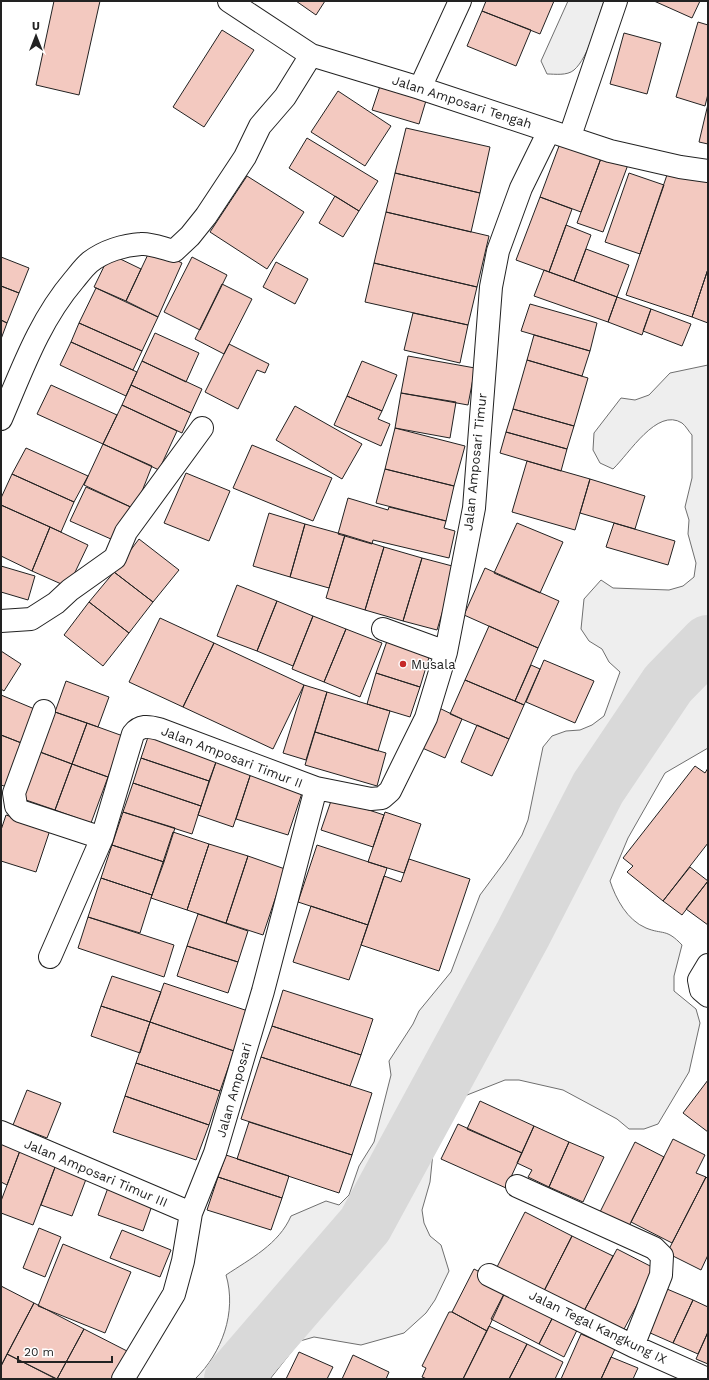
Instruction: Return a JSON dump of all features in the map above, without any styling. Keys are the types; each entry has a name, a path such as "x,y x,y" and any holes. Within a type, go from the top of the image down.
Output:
{"street":[{"name":"Jalan Amposari Tengah","path":"229,1 311,55 420,88 610,150 680,167 708,171"},
{"path":"420,88 460,1"},
{"path":"570,136 616,1"},
{"path":"1,419 39,328 51,309 72,283 90,262 104,254 122,247 143,244 174,251 190,236 206,216 245,157 260,126 285,97 311,55"},
{"name":"Jalan Amposari Timur","path":"390,791 426,718 446,652 474,508 491,287 498,251 522,188 549,131"},
{"path":"1,621 31,620 115,558 126,532 202,428"},
{"path":"383,629 446,652"},
{"path":"44,711 14,793 16,806 20,811 102,838"},
{"name":"Jalan Amposari Timur II","path":"50,957 102,838 132,734 141,727 146,726 158,729 316,788 371,798 382,798 390,791"},
{"name":"Jalan Amposari","path":"123,1379 174,1294 184,1261 191,1213 215,1153 261,998 316,788"},
{"path":"708,965 699,980 701,990 708,996"},
{"name":"Jalan Amposari Timur III","path":"1,1132 191,1213"},
{"path":"517,1186 654,1248 662,1256 661,1275 633,1346"},
{"name":"Jalan Tegal Kangkung IX","path":"489,1275 633,1346 707,1379"}],"shaded area":[{"path":"568,1 604,1 589,47 579,64 574,70 568,73 547,74 541,61"},
{"path":"708,365 708,748 665,773 628,838 610,881 619,902 633,920 646,928 672,936 682,945 674,976 674,991 696,1009 700,1023 689,1072 658,1124 644,1129 629,1129 617,1119 563,1090 519,1080 505,1080 462,1097 440,1120 435,1133 430,1182 422,1210 424,1223 430,1236 441,1245 449,1271 435,1300 426,1313 404,1333 361,1345 314,1337 300,1341 270,1379 195,1379 205,1369 213,1357 225,1331 230,1303 226,1275 254,1257 271,1243 286,1226 291,1216 326,1201 339,1205 349,1195 359,1166 374,1142 391,1075 389,1061 413,1024 419,1011 451,972 480,895 506,860 522,835 528,820 543,747 552,736 566,731 580,730 592,725 604,716 620,672 609,662 602,649 589,641 581,629 584,599 601,580 613,588 669,590 683,586 694,577 696,563 688,534 689,520 685,507 692,478 692,435 682,423 673,420 663,421 644,434 613,469 600,463 593,450 594,433 621,398 635,400 649,395 670,373"}],"building":[{"path":"54,1 100,1 79,95 36,85"},
{"path":"296,1 325,1 316,15"},
{"path":"486,1 554,1 540,34 482,11"},
{"path":"654,1 700,1 692,18"},
{"path":"482,11 531,30 516,66 467,46"},
{"path":"698,22 708,25 708,94 705,106 676,97"},
{"path":"222,30 254,50 204,127 173,107"},
{"path":"624,33 661,43 647,94 610,84"},
{"path":"382,80 428,94 419,124 372,110"},
{"path":"338,91 391,126 365,166 311,132"},
{"path":"708,104 708,144 699,142"},
{"path":"406,128 490,147 480,193 395,173"},
{"path":"307,138 378,181 359,211 289,168"},
{"path":"562,138 603,153 581,212 540,197"},
{"path":"603,153 629,162 603,232 577,223"},
{"path":"669,169 708,182 708,269 692,317 626,295"},
{"path":"395,173 480,193 471,232 386,212"},
{"path":"629,173 664,185 640,254 605,242"},
{"path":"247,176 304,212 267,269 210,232"},
{"path":"335,196 359,211 343,237 319,223"},
{"path":"540,197 572,209 549,272 516,260"},
{"path":"386,212 489,236 477,287 374,263"},
{"path":"566,225 591,235 574,281 549,272"},
{"path":"151,248 182,263 158,317 126,301"},
{"path":"586,249 629,265 617,297 574,281"},
{"path":"110,254 141,269 126,301 94,287"},
{"path":"1,257 29,268 19,293 1,286"},
{"path":"192,257 227,275 200,330 164,312"},
{"path":"276,262 308,279 295,304 263,287"},
{"path":"374,263 477,287 468,325 365,302"},
{"path":"708,269 708,323 692,317"},
{"path":"544,270 617,297 608,322 534,296"},
{"path":"222,284 252,299 224,354 195,339"},
{"path":"1,286 19,293 7,323 1,320"},
{"path":"96,288 158,317 142,351 79,323"},
{"path":"617,297 651,309 642,335 608,322"},
{"path":"530,304 597,323 590,351 521,331"},
{"path":"651,309 691,324 682,346 643,331"},
{"path":"413,313 468,325 460,363 404,350"},
{"path":"1,320 7,323 1,339"},
{"path":"79,323 142,351 133,370 71,342"},
{"path":"155,333 199,353 186,382 142,361"},
{"path":"534,335 590,351 582,376 527,360"},
{"path":"71,342 137,372 126,396 60,365"},
{"path":"229,344 269,364 265,373 257,370 238,409 205,392"},
{"path":"408,356 475,368 468,405 401,393"},
{"path":"527,360 588,378 574,426 513,409"},
{"path":"142,361 202,389 191,413 131,385"},
{"path":"362,361 397,375 382,411 347,396"},
{"path":"51,385 117,415 103,444 37,414"},
{"path":"131,385 191,413 182,433 122,405"},
{"path":"401,393 456,402 450,438 395,428"},
{"path":"347,396 382,411 378,419 390,424 381,446 334,425"},
{"path":"122,405 177,431 159,470 103,444"},
{"path":"295,406 362,444 342,479 276,440"},
{"path":"513,409 574,426 567,449 506,432"},
{"path":"395,428 465,446 454,486 385,469"},
{"path":"506,432 567,449 561,471 500,453"},
{"path":"103,444 152,466 135,509 84,485"},
{"path":"252,445 332,478 313,521 233,488"},
{"path":"26,448 88,476 74,502 12,474"},
{"path":"527,461 590,479 575,530 512,512"},
{"path":"385,469 454,486 446,521 376,503"},
{"path":"186,473 230,491 209,541 164,523"},
{"path":"12,474 74,502 61,532 1,505 1,498"},
{"path":"590,479 645,496 635,529 580,513"},
{"path":"86,487 135,509 120,543 70,521"},
{"path":"348,498 388,510 389,507 446,521 444,528 455,531 449,558 373,540 372,544 338,534"},
{"path":"1,505 50,527 32,571 1,556"},
{"path":"269,513 305,524 290,577 253,566"},
{"path":"517,523 563,542 540,593 494,573"},
{"path":"614,523 675,541 668,565 606,547"},
{"path":"305,524 345,535 329,588 290,577"},
{"path":"50,527 88,545 68,587 32,571"},
{"path":"345,535 384,547 365,610 326,598"},
{"path":"139,539 179,570 153,602 114,572"},
{"path":"384,547 422,558 403,621 365,610"},
{"path":"422,558 456,567 437,630 403,621"},
{"path":"1,566 35,576 28,600 1,592"},
{"path":"485,568 559,601 538,648 464,615"},
{"path":"114,572 153,602 129,633 89,602"},
{"path":"237,585 277,601 257,651 217,636"},
{"path":"277,601 313,616 293,666 257,651"},
{"path":"89,602 129,633 103,666 64,635"},
{"path":"313,616 346,629 324,682 292,669"},
{"path":"160,618 214,643 183,707 129,682"},
{"path":"489,626 538,648 515,701 465,680"},
{"path":"346,629 382,643 360,697 324,682"},
{"name":"Musala","path":"387,641 430,654 420,687 376,673"},
{"path":"214,643 304,685 273,749 183,707"},
{"path":"1,651 21,664 4,691 1,689"},
{"path":"544,660 594,681 575,723 526,702"},
{"path":"531,665 540,669 524,705 515,701"},
{"path":"376,673 420,687 410,717 367,704"},
{"path":"465,680 524,705 509,739 450,714"},
{"path":"66,681 109,697 98,727 55,712"},
{"path":"304,685 327,692 306,760 283,753"},
{"path":"327,692 390,711 378,751 315,732"},
{"path":"1,695 37,710 24,744 1,735"},
{"path":"437,707 462,719 445,758 420,747"},
{"path":"55,712 87,723 72,764 40,752"},
{"path":"87,723 123,736 108,777 72,764"},
{"path":"477,725 509,739 492,776 461,762"},
{"path":"315,732 386,753 377,786 305,765"},
{"path":"149,734 216,762 209,781 141,758"},
{"path":"1,735 24,744 7,787 1,785"},
{"path":"40,752 72,764 55,810 23,799"},
{"path":"141,758 209,781 201,806 133,783"},
{"path":"216,762 251,773 233,827 198,815"},
{"path":"72,764 108,777 91,823 55,810"},
{"path":"695,766 705,773 708,768 708,843 663,901 627,872 633,866 623,858"},
{"path":"251,773 303,790 288,835 236,819"},
{"path":"133,783 201,806 192,834 123,812"},
{"path":"332,798 384,815 373,847 321,830"},
{"path":"123,812 175,828 164,862 112,845"},
{"path":"385,812 421,824 404,873 368,862"},
{"path":"6,815 50,830 36,872 1,861 1,830"},
{"path":"173,832 209,844 187,910 151,898"},
{"path":"209,844 248,856 226,923 187,910"},
{"path":"112,845 164,862 152,895 101,878"},
{"path":"317,845 387,868 368,925 298,902"},
{"path":"248,856 285,869 263,935 226,923"},
{"path":"409,859 470,879 439,971 361,945 384,876 401,882"},
{"path":"690,867 708,881 682,915 663,901"},
{"path":"101,878 152,895 140,933 88,917"},
{"path":"708,881 708,925 686,909"},
{"path":"311,906 368,925 349,980 293,962"},
{"path":"198,914 248,931 238,962 187,946"},
{"path":"88,917 174,945 164,977 78,948"},
{"path":"187,946 238,962 228,993 177,976"},
{"path":"112,976 161,992 150,1022 101,1006"},
{"path":"164,983 248,1011 234,1051 150,1022"},
{"path":"283,990 373,1019 361,1055 272,1026"},
{"path":"101,1006 150,1022 140,1053 91,1036"},
{"path":"150,1022 234,1051 220,1091 136,1063"},
{"path":"272,1026 361,1055 350,1086 261,1057"},
{"path":"261,1057 372,1093 352,1155 241,1119"},
{"path":"136,1063 220,1091 209,1125 125,1096"},
{"path":"708,1080 708,1132 683,1113"},
{"path":"27,1090 61,1103 47,1138 13,1125"},
{"path":"125,1096 209,1125 196,1160 113,1132"},
{"path":"480,1101 534,1126 522,1153 467,1129"},
{"path":"249,1122 352,1155 339,1193 237,1159"},
{"path":"458,1124 522,1153 506,1188 441,1159"},
{"path":"534,1126 569,1142 549,1187 528,1177 532,1170 517,1163"},
{"path":"673,1139 705,1155 696,1173 706,1177 672,1243 631,1222"},
{"path":"1,1141 21,1148 7,1185 1,1182"},
{"path":"569,1142 604,1157 583,1202 549,1187"},
{"path":"635,1142 664,1157 626,1232 597,1218"},
{"path":"21,1148 57,1162 33,1225 1,1213 1,1201"},
{"path":"226,1155 289,1176 282,1198 218,1177"},
{"path":"57,1162 88,1174 72,1216 41,1205"},
{"path":"218,1177 282,1198 271,1230 207,1210"},
{"path":"706,1177 708,1179 708,1255 701,1270 667,1253"},
{"path":"109,1185 154,1200 143,1231 98,1215"},
{"path":"525,1212 572,1236 544,1291 497,1267"},
{"path":"39,1228 61,1237 45,1277 23,1268"},
{"path":"122,1230 171,1250 160,1277 110,1258"},
{"path":"572,1236 613,1256 584,1311 544,1291"},
{"path":"63,1244 131,1272 105,1333 38,1306"},
{"path":"617,1249 656,1269 623,1331 584,1311"},
{"path":"474,1269 508,1286 487,1331 452,1312"},
{"path":"1,1286 34,1303 1,1366"},
{"path":"508,1286 556,1311 539,1344 491,1319"},
{"path":"667,1289 693,1300 673,1343 648,1332"},
{"path":"693,1300 708,1307 708,1332 698,1354 673,1343"},
{"path":"34,1303 84,1329 57,1379 7,1354"},
{"path":"556,1311 580,1324 564,1357 539,1344"},
{"path":"449,1312 452,1312 487,1331 463,1379 427,1379 422,1377 426,1368 422,1366"},
{"path":"489,1326 527,1344 509,1379 463,1379"},
{"path":"84,1329 127,1351 112,1379 57,1379"},
{"path":"708,1332 708,1364 696,1359"},
{"path":"581,1334 615,1349 601,1379 561,1379"},
{"path":"527,1344 563,1362 555,1379 509,1379"},
{"path":"299,1352 333,1367 327,1379 286,1379"},
{"path":"7,1354 56,1379 1,1379 1,1366"},
{"path":"353,1355 389,1372 386,1379 342,1379"},
{"path":"611,1357 638,1368 633,1379 601,1379"}],"waterway":[{"path":"232,1379 365,1225 523,934 598,788 668,684 708,643"}],"place":[{"name":"Musala","path":"403,664"}]}
